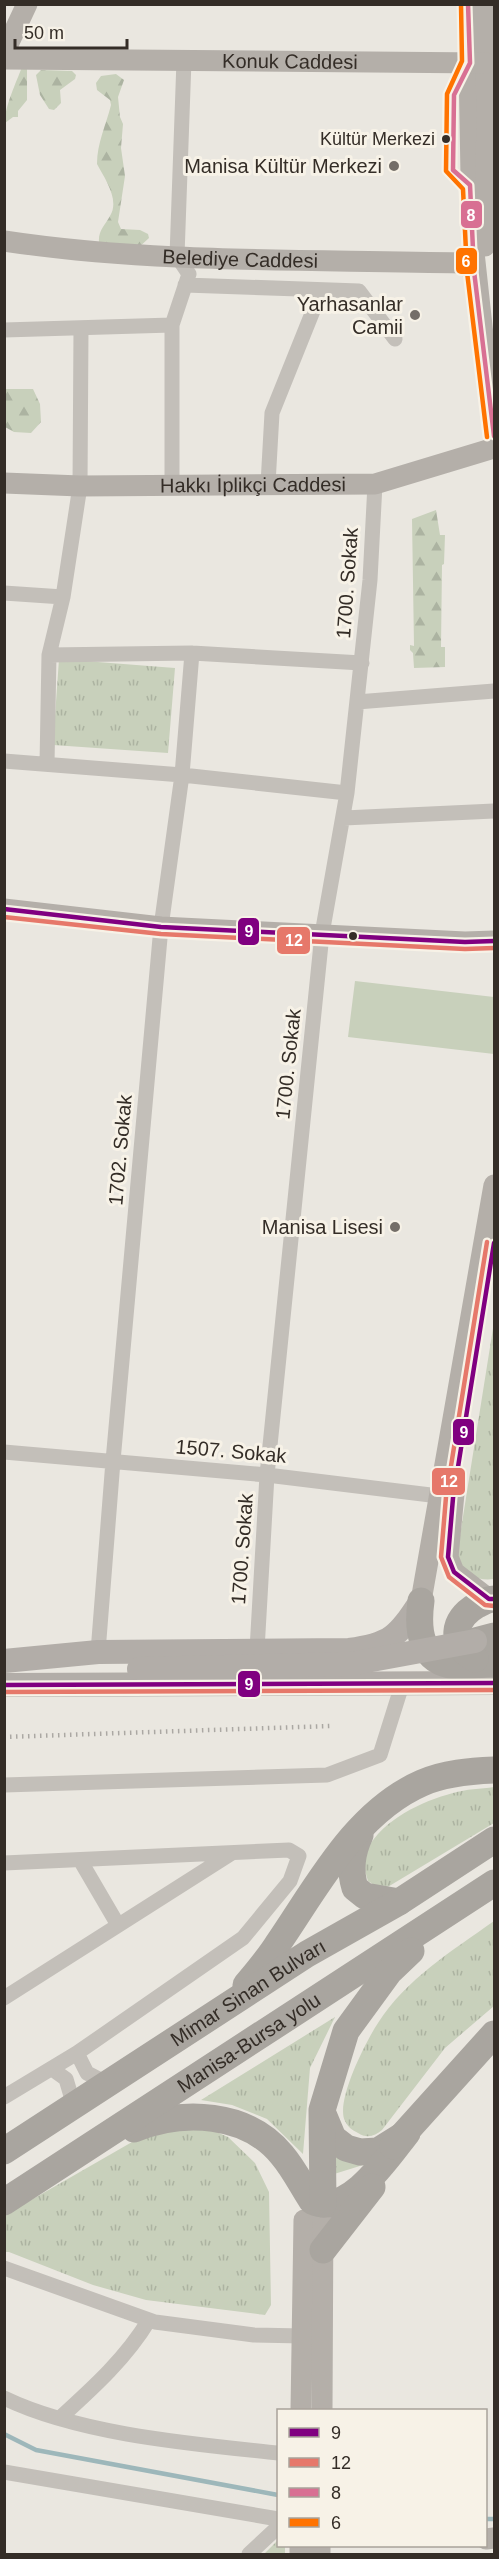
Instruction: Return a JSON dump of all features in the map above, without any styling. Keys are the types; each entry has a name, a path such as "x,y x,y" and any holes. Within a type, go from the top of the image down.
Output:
{"highway":[{"path":"492,1599 461,1617 456,1630 458,1643 463,1652 475,1659 495,1662"},
{"path":"421,1601 418,1622 422,1645 437,1659 455,1666 495,1662"},
{"path":"232,2002 276,1947 338,1856 366,1823 393,1799 424,1782 457,1774 495,1770"},
{"path":"366,1823 355,1845 351,1865 355,1888 364,1896 399,1902"},
{"name":"Mimar Sinan Bulvarı","path":"4,2151 307,1954 399,1902 495,1840"},
{"name":"Manisa-Bursa yolu","path":"4,2202 97,2144 495,1883"},
{"path":"312,2198 322,2110 346,2031 389,1972 458,1907"},
{"path":"312,2198 351,2195 378,2170 406,2133 495,2034"},
{"path":"322,2110 333,2138 346,2148 378,2151 406,2133"},
{"path":"97,2144 141,2126 176,2118 219,2119 238,2123 256,2132 283,2155 312,2198"},
{"path":"323,2250 386,2170 406,2133"}],"main road":[{"path":"4,53 27,4"},
{"path":"468,4 483,63 472,234 474,271 495,436"},
{"path":"483,4 483,63 495,366"},
{"name":"Konuk Caddesi","path":"4,59 483,63"},
{"path":"429,262 452,253 490,214"},
{"name":"Belediye Caddesi","path":"4,241 59,249 177,256 462,264 474,271"},
{"name":"Hakkı İplikçi Caddesi","path":"4,483 80,486 375,484 495,448"},
{"path":"5,914 161,927 465,942 495,941"},
{"path":"492,1599 454,1572 447,1557 446,1497 495,1185"},
{"path":"4,1661 98,1652 349,1650 375,1647 389,1641 406,1624 421,1601 446,1497 492,1273 495,1243"},
{"path":"4,1668 139,1669 350,1664 488,1639"},
{"path":"4,1685 495,1683"},
{"path":"312,2198 323,2250 322,2409"},
{"path":"302,2409 303,2337 312,2198"}],"street":[{"path":"172,486 172,325 189,274 177,256 184,60"},
{"path":"185,285 359,291 395,339"},
{"path":"268,484 272,413 321,291"},
{"path":"4,330 172,325"},
{"path":"47,764 49,655 63,597 80,486 81,329"},
{"name":"1700. Sokak","path":"257,1650 267,1475 322,934 344,818 362,663 375,484"},
{"path":"4,593 63,597"},
{"path":"49,655 192,653 362,663"},
{"name":"1702. Sokak","path":"98,1652 161,927 182,775 192,653"},
{"path":"357,702 495,691"},
{"path":"4,761 182,775 347,793"},
{"path":"344,818 495,811"},
{"name":"1507. Sokak","path":"4,1452 267,1475 446,1497"},
{"path":"4,1785 327,1774 380,1755 402,1685"},
{"path":"4,1863 289,1850 299,1856 290,1881 243,1938 77,2053 4,2097"},
{"path":"4,1998 233,1852"},
{"path":"80,1860 118,1926"},
{"path":"77,2053 87,2073 106,2083"},
{"path":"52,2069 66,2079 74,2106"},
{"path":"4,2268 149,2320 254,2335 303,2337"},
{"path":"61,2418 133,2345 149,2320"},
{"path":"4,2398 61,2418 113,2431 277,2453"},
{"path":"4,2472 277,2519"},
{"path":"249,2554 277,2529"}],"green space":[{"path":"22,67 27,68 27,100 18,111 18,117 13,117 5,123 8,103"},
{"path":"41,70 72,71 76,75 75,79 60,90 61,103 54,110 49,109 40,95 36,75"},
{"path":"116,74 124,80 118,97 123,124 121,148 125,176 118,222 121,229 140,230 148,234 149,238 137,249 99,242 101,231 113,210 113,203 110,190 97,164 100,141 111,105 110,100 97,90 96,83 101,76"},
{"path":"5,389 33,389 40,404 41,422 31,433 14,432 5,427"},
{"path":"436,510 440,535 445,535 444,564 442,565 441,647 445,647 445,667 414,668 413,653 410,650 410,645 414,646 412,519"},
{"path":"59,659 175,668 168,753 53,745"},
{"path":"355,981 494,997 494,1054 348,1037"},
{"path":"494,1322 494,1579 483,1579 474,1577 458,1565 458,1548"},
{"path":"494,1787 494,1823 386,1888 379,1888 368,1881 364,1862 365,1854 374,1839 393,1821 429,1801 463,1791"},
{"path":"494,1921 494,2006 445,2048 382,2130 368,2136 354,2131 345,2121 344,2100 353,2072 378,2023 389,2007 416,1979"},
{"path":"335,2017 310,2068 303,2154 267,2119 232,2105 201,2100"},
{"path":"178,2129 212,2130 228,2137 255,2163 269,2192 271,2305 265,2315 146,2300 93,2285 5,2252 5,2215 139,2138"},
{"path":"332,2150 363,2165 331,2175"},
{"path":"277,2541 277,2547 285,2547 285,2554 264,2554"}],"waterway":[{"path":"4,2434 36,2450 277,2495"},
{"path":"487,2519 494,2519"}],"railway":[{"path":"4,1737 330,1726"}],"transit line":[{"name":"6","path":"461,4 462,61 447,94 446,171 463,189 467,272 487,437"},
{"name":"8","path":"468,4 470,63 454,95 453,170 470,185 474,271 494,436"},
{"name":"9","path":"4,909 161,927 465,942 494,941"},
{"name":"12","path":"4,917 161,934 465,949 494,948"},
{"name":"12","path":"487,1242 446,1497 441,1557 449,1577 485,1605 494,1606"},
{"name":"9","path":"494,1243 453,1498 448,1557 454,1572 489,1599 494,1599"},
{"name":"9","path":"4,1685 494,1683"},
{"name":"12","path":"4,1692 494,1690"}],"place":[{"name":"Kültür Merkezi","path":"446,139"},
{"name":"Manisa Kültür Merkezi","path":"394,166"},
{"name":"Yarhasanlar Camii","path":"415,315"},
{"name":"Manisa Lisesi","path":"395,1227"}]}
